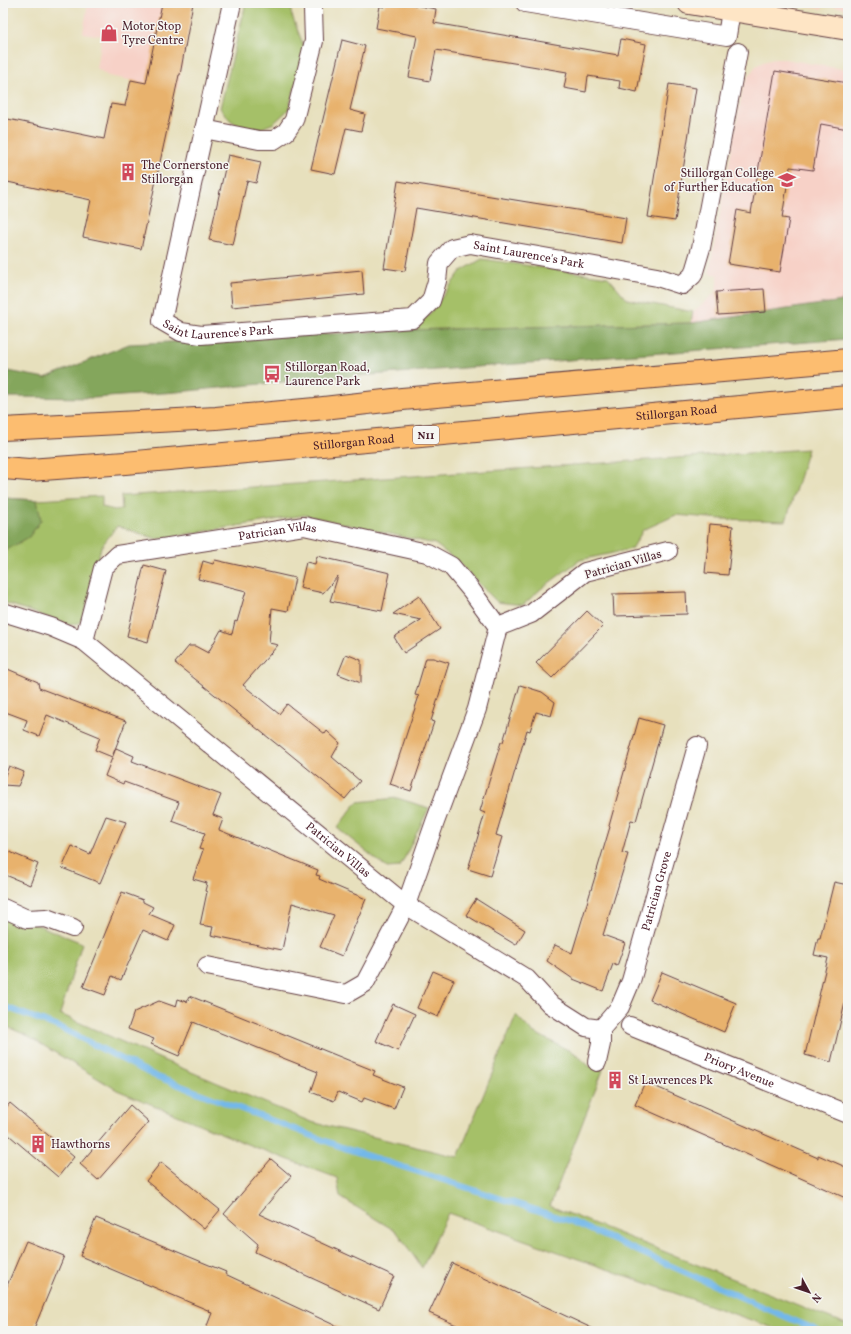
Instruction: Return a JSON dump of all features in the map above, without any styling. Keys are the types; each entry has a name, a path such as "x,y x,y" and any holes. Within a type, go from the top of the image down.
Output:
{"highway":[{"path":"3,430 224,417 402,399 848,360"},
{"name":"Stillorgan Road","path":"3,468 29,470 125,463 848,397"}],"street":[{"name":"Saint Laurence's Park","path":"232,3 162,321 181,332 201,335 413,319 431,301 437,282 439,263 452,248 470,244 658,278 682,285 693,275 701,248 738,52"},
{"path":"525,3 727,36 731,10"},
{"path":"689,3 848,29"},
{"path":"204,129 259,140 274,140 286,132 294,120 314,41 313,9"},
{"name":"Patrician Villas","path":"84,641 103,568 117,555 304,526 427,553 451,566 498,627 531,614 585,572 668,551"},
{"name":"Patrician Villas","path":"3,612 51,627 84,641 406,905 527,979 550,1004 586,1026 601,1029"},
{"path":"207,966 346,994 365,983 406,905 477,709 498,627"},
{"name":"Patrician Grove","path":"601,1029 620,1007 631,981 697,746"},
{"path":"3,908 27,919 46,918 73,928"},
{"name":"Priory Avenue","path":"630,1026 848,1114"},
{"path":"597,1062 601,1044 601,1029"}],"shaded area":[{"path":"88,3 193,3 178,89 108,76 97,68 102,36 83,33"},
{"path":"786,3 848,3 848,9 823,4 822,9"},
{"name":"Stillorgan College of Further Education","path":"774,59 785,59 848,70 848,281 842,301 691,323 693,312 716,292 718,275 709,273 743,87 749,75 756,66"}],"green space":[{"path":"246,3 293,3 291,13 306,52 288,110 274,123 257,130 236,124 230,120 220,108"},
{"path":"482,259 608,277 627,299 693,312 691,323 408,330 428,316 461,271"},
{"path":"848,281 848,339 304,380 94,398 3,397 3,370 45,378 129,344 408,330 691,323 842,301"},
{"path":"808,449 786,521 722,519 676,515 643,530 632,549 580,560 542,588 523,605 497,602 457,561 435,544 305,515 157,539 117,526 101,547 84,616 79,623 70,625 3,602 3,498 37,500 102,496 102,507 115,510 122,509 121,496"},
{"path":"3,498 37,500 41,520 29,537 3,552"},
{"path":"397,798 429,808 400,867 387,868 337,828 357,802"},
{"path":"3,911 82,943 60,1014 165,1061 311,1122 458,1157 516,1015 531,1031 576,1054 589,1066 603,1070 550,1206 848,1325 848,1331 782,1331 448,1213 422,1268 397,1232 340,1197 337,1178 247,1144 117,1090 26,1035 3,1025"}],"building":[{"path":"162,3 193,3 180,75 141,249 83,237 91,200 3,181 3,118 104,139 111,104 125,106 131,80 146,83"},
{"path":"385,3 404,3 436,9 434,23 618,55 621,39 646,44 637,92 619,88 620,81 588,76 586,92 564,88 567,72 436,50 430,81 409,77 417,36 376,28 380,6 384,7"},
{"path":"342,40 365,46 350,110 365,114 361,131 346,128 335,174 311,169"},
{"name":"Stillorgan College of Further Education","path":"775,71 848,83 848,129 821,124 813,170 790,167 782,218 789,219 780,272 728,264 737,210 751,213"},
{"path":"669,84 696,88 675,221 648,217"},
{"path":"228,155 261,162 256,183 247,181 233,245 209,240"},
{"path":"398,181 626,218 622,243 416,208 405,271 384,268"},
{"path":"362,270 364,294 232,307 230,283"},
{"path":"764,289 766,312 718,315 716,292"},
{"path":"710,524 733,526 728,575 705,573"},
{"path":"317,556 390,573 382,611 330,601 338,576 323,593 300,588 306,562 315,564"},
{"path":"215,560 295,578 288,611 272,608 269,643 278,645 243,685 279,714 287,704 325,734 327,731 340,743 332,757 360,781 345,799 175,663 189,646 195,646 208,653 221,630 232,634 235,621 237,622 246,591 198,579 203,561 213,564"},
{"path":"144,565 166,571 148,642 127,636"},
{"path":"686,592 687,614 614,616 613,594"},
{"path":"419,596 440,629 404,653 394,637 421,620 393,614"},
{"path":"587,611 603,626 552,678 536,663"},
{"path":"346,654 361,660 361,683 338,674"},
{"path":"426,658 433,658 449,663 431,721 434,722 411,791 390,784 419,696 415,695"},
{"path":"3,667 38,682 39,688 126,721 112,757 95,750 100,737 47,715 39,736 24,730 27,720 3,711"},
{"path":"520,685 542,692 555,702 551,716 536,712 530,731 527,730 496,835 502,837 490,876 468,869 485,813 480,811"},
{"path":"639,718 663,725 636,821 631,820 622,853 628,854 603,935 625,943 617,966 613,964 603,991 573,979 547,961 555,945 572,953 610,827 609,826"},
{"path":"116,748 134,756 132,761 221,795 213,815 223,819 219,830 318,870 316,875 320,876 319,879 366,899 342,956 320,947 334,915 292,903 282,950 211,935 213,927 200,925 207,892 205,891 207,883 193,879 203,850 199,849 205,833 172,821 179,802 124,782 123,784 105,776"},
{"path":"9,766 24,772 18,786 3,785 3,780"},
{"path":"106,816 126,822 100,883 62,868 72,846 90,854"},
{"path":"3,849 38,864 30,885 3,874"},
{"path":"834,882 848,885 848,990 831,1062 805,1055 828,958 814,955 818,938 820,938"},
{"path":"122,892 143,900 143,902 153,907 149,914 175,925 168,941 143,930 121,980 112,976 105,995 83,987"},
{"path":"476,899 525,930 516,945 466,915"},
{"path":"433,971 454,980 438,1017 417,1008"},
{"path":"662,972 736,1003 724,1032 650,1000"},
{"path":"190,996 375,1071 373,1075 403,1087 394,1109 364,1098 362,1102 338,1092 334,1101 311,1092 318,1072 193,1022 179,1056 151,1044 154,1039 128,1029 134,1012 159,1001 176,1007 178,999 187,1002"},
{"path":"393,1004 415,1014 398,1051 376,1041"},
{"path":"645,1082 818,1158 818,1155 848,1168 848,1199 635,1105"},
{"name":"Hawthorns","path":"10,1103 74,1157 58,1177 3,1130 3,1111"},
{"name":"Hawthorns","path":"130,1105 149,1122 98,1180 80,1164"},
{"path":"271,1159 291,1176 259,1214 394,1276 379,1309 255,1252 258,1244 224,1214"},
{"path":"161,1162 220,1210 204,1229 146,1181"},
{"path":"96,1218 226,1272 225,1274 347,1331 205,1331 212,1313 209,1312 210,1311 80,1256"},
{"path":"26,1241 64,1256 33,1331 3,1331 3,1295"},
{"path":"452,1263 598,1331 470,1331 429,1313"}],"waterway":[{"path":"3,1006 61,1028 155,1076 344,1148 573,1222 819,1331"}],"place":[{"name":"Motor Stop Tyre Centre","path":"109,33"},
{"name":"The Cornerstone Stillorgan","path":"128,172"},
{"name":"Stillorgan College of Further Education","path":"787,180"},
{"name":"Stillorgan Road, Laurence Park","path":"272,374"},
{"name":"St Lawrences Pk","path":"615,1080"},
{"name":"Hawthorns","path":"38,1144"}]}
